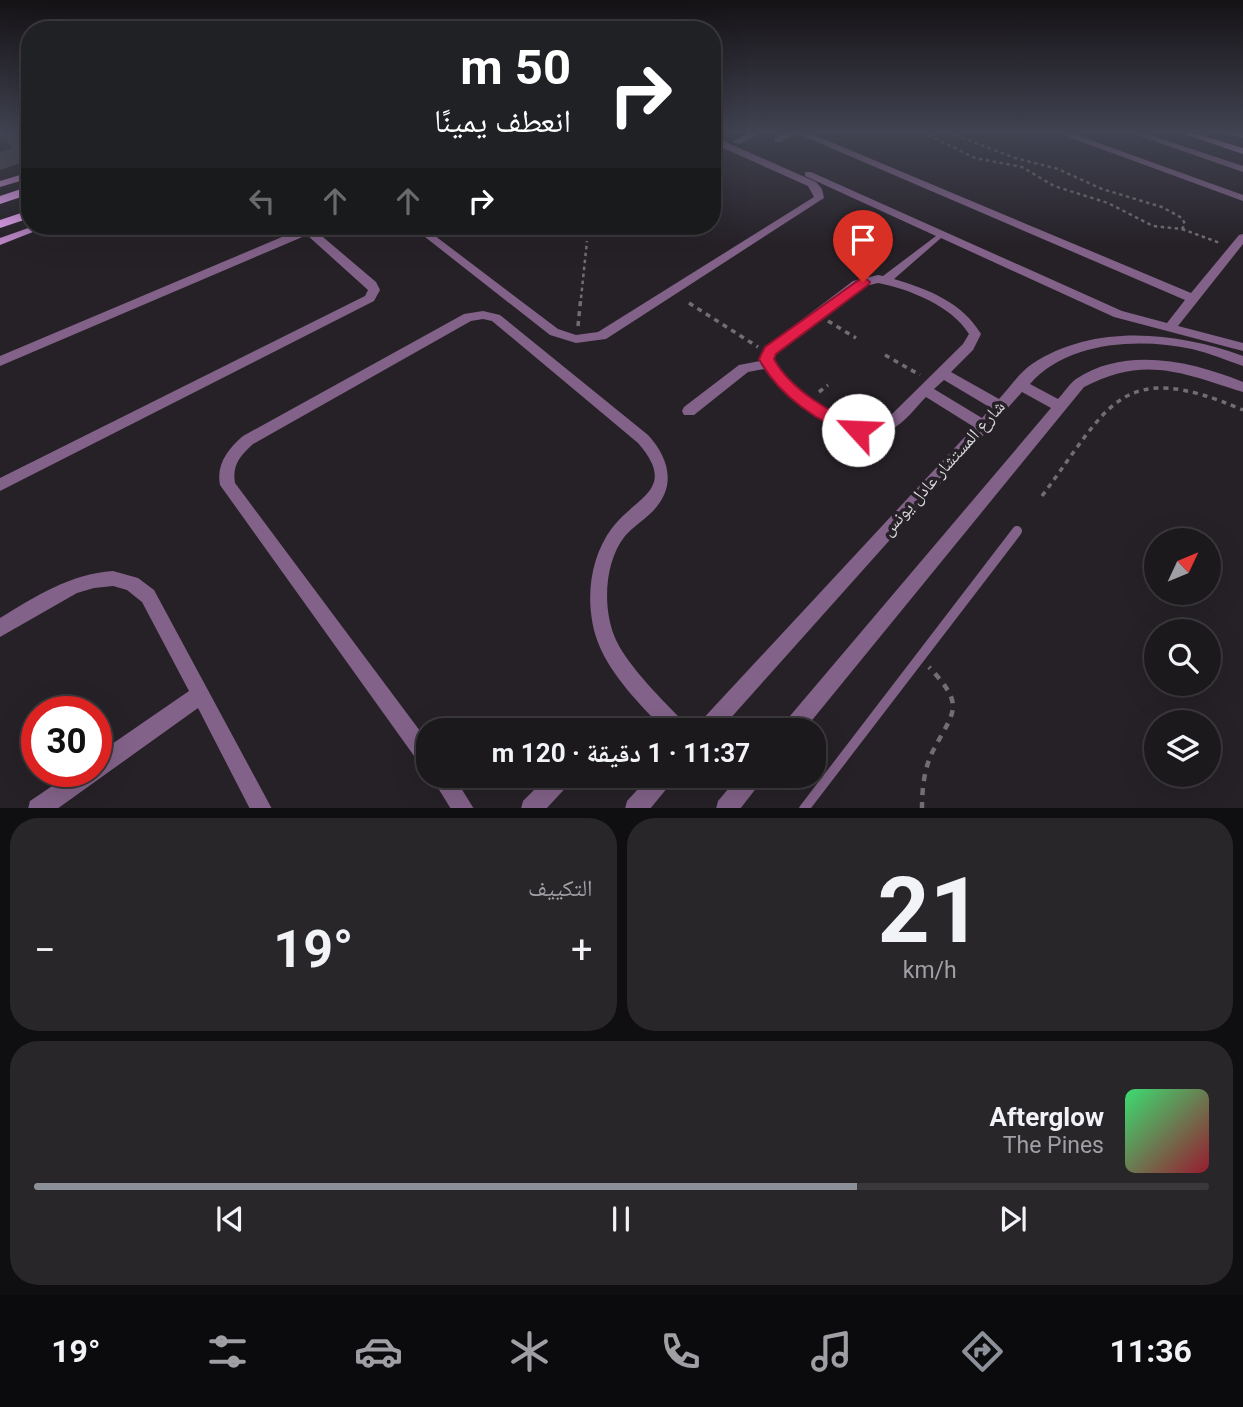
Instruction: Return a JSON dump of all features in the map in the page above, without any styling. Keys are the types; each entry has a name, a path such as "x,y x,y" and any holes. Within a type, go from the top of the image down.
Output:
{"main road":[{"path":"0,200 21,193"},
{"path":"0,224 21,217"}],"street":[{"path":"428,235 554,332 576,339 601,335 819,198 820,194 812,184 780,170"},
{"path":"798,170 1118,314 1243,347"},
{"path":"889,170 1194,299"},
{"path":"1165,170 1243,198"},
{"path":"0,184 21,178"},
{"path":"0,242 21,234"},
{"path":"0,361 291,235"},
{"path":"0,485 365,303 374,295 372,285 315,235"},
{"path":"1171,327 1243,237"},
{"path":"886,280 936,239"},
{"path":"688,411 744,368 768,359 817,315 858,284 870,280 886,280 902,285 956,312 972,326 973,341 885,428 858,430 844,425 804,400 768,359"},
{"path":"416,742 228,485 225,474 228,462 248,440 468,317 483,315 496,318 643,439 657,454 662,473 657,493 617,534 601,567 598,605 608,645 668,718"},
{"name":"شارع المستشار عادل يونس","path":"717,718 1019,384 1054,356 1077,347 1133,340 1186,344 1243,361"},
{"path":"801,718 1079,384 1092,376 1128,365 1180,368 1243,387"},
{"path":"934,382 1000,406"},
{"path":"934,382 982,425"},
{"path":"1019,384 1060,407"},
{"path":"0,628 68,589 107,577 125,579 139,585 148,596 262,808"},
{"path":"112,757 201,694"},
{"path":"38,808 68,787"},
{"path":"449,788 464,808"},
{"path":"531,808 552,788"},
{"path":"635,808 650,788"},
{"path":"726,808 743,788"}],"lane":[{"path":"804,808 1017,531"}],"path":[{"path":"1023,170 1033,172 1054,186 1108,203 1153,226 1182,229 1234,248"},
{"path":"1060,170 1101,189 1173,212 1185,224 1182,229"},
{"path":"576,339 587,242"},
{"path":"689,303 768,359"},
{"path":"817,315 856,338"},
{"path":"885,355 934,382"},
{"path":"1042,496 1108,410 1125,395 1152,388 1186,390 1243,410"},
{"path":"920,657 942,681 953,709 951,722 933,750 925,773 922,808"}],"route":[{"path":"858,430 844,425 804,400 773,372 766,359 768,353 863,282"}]}
